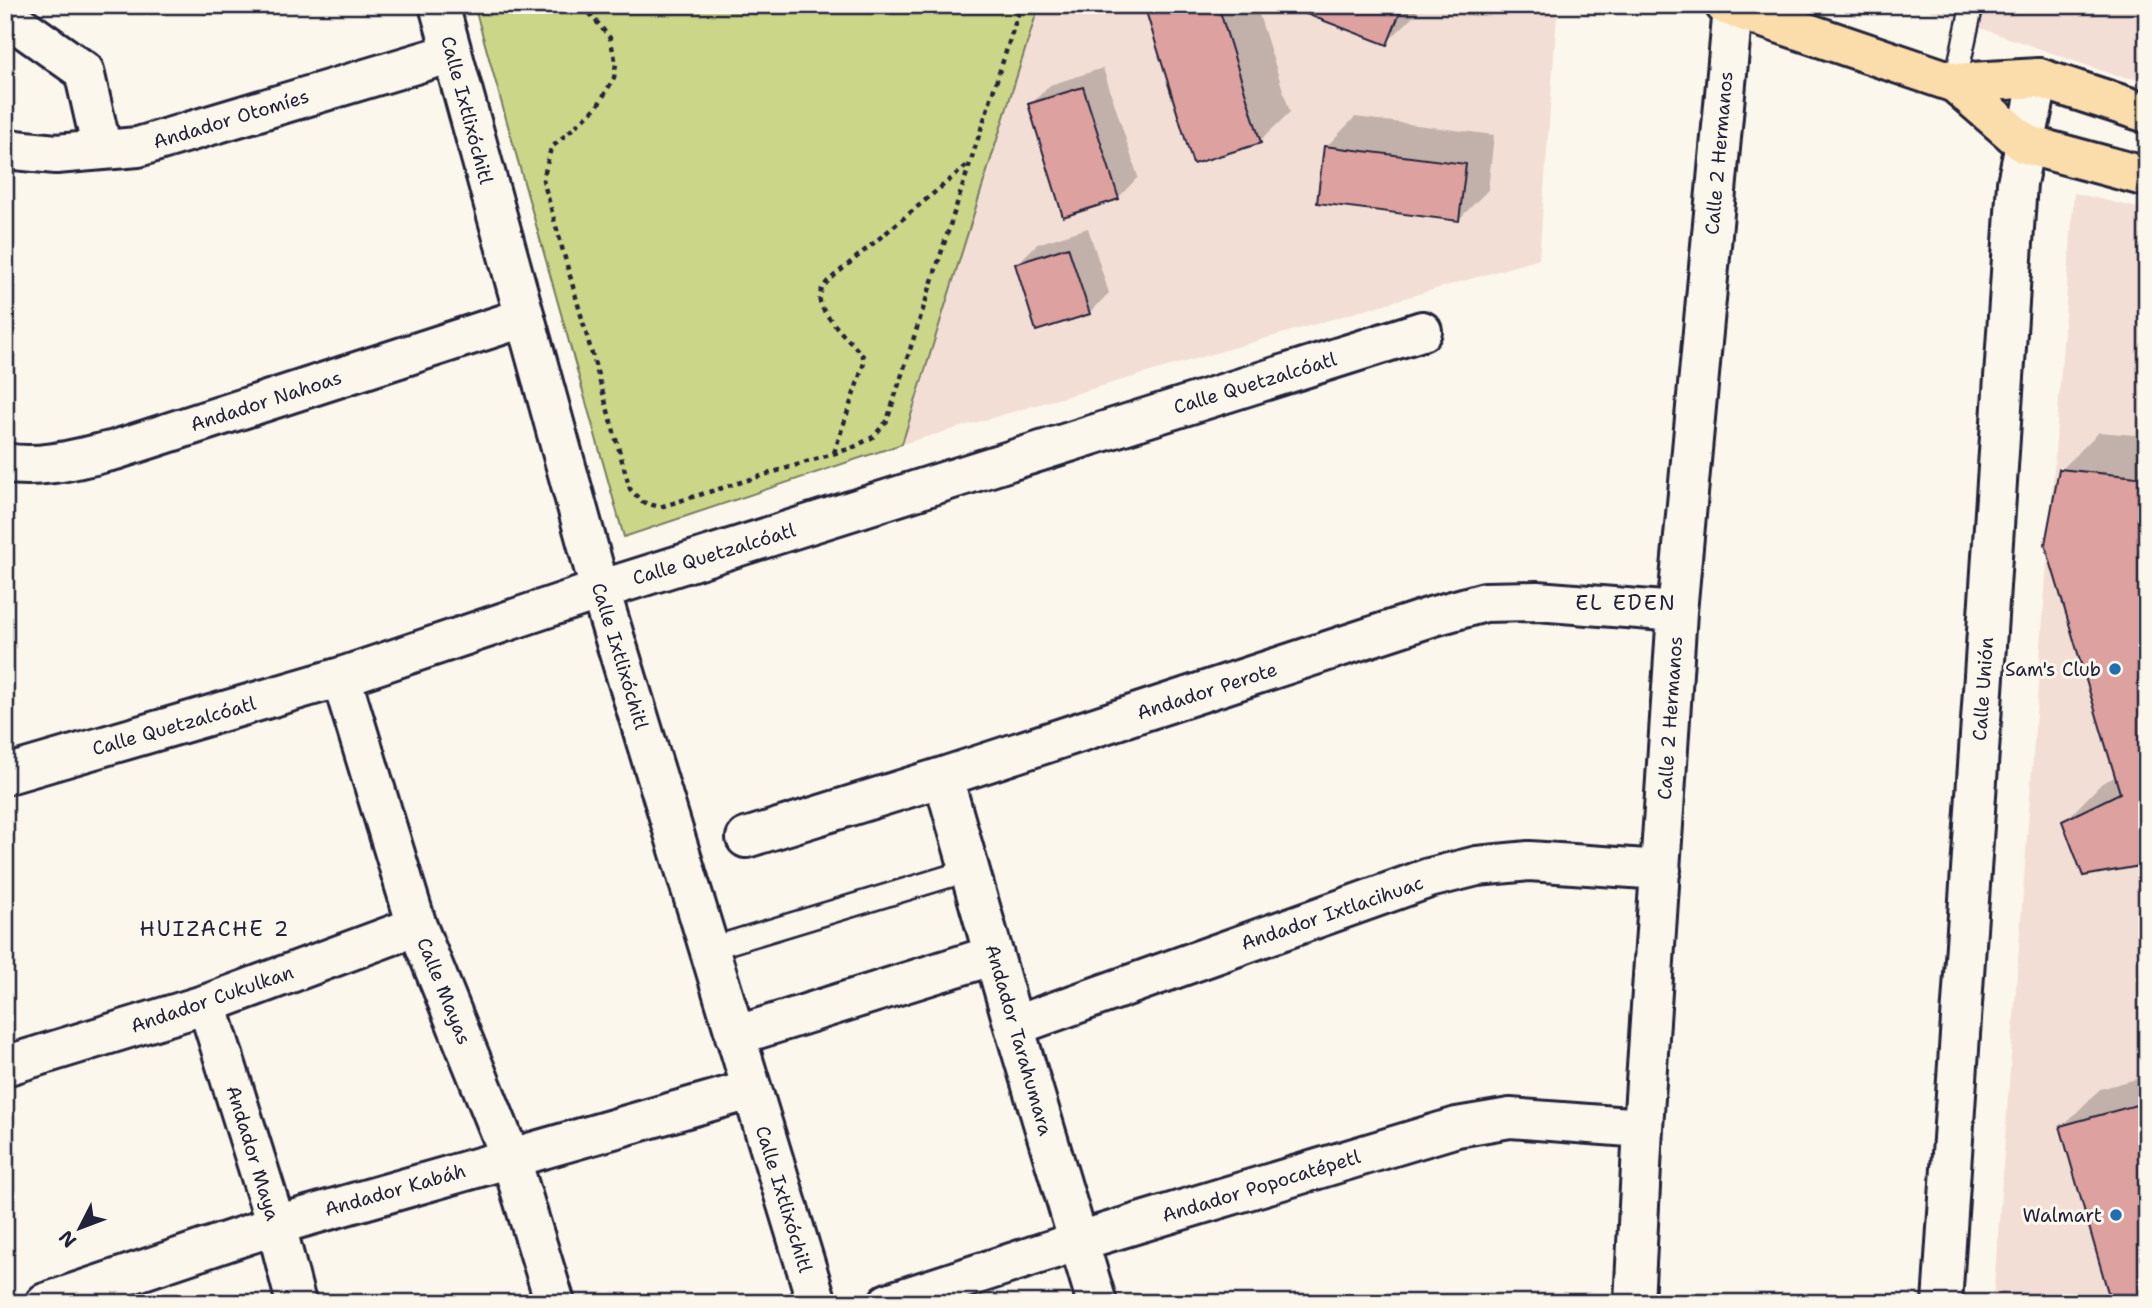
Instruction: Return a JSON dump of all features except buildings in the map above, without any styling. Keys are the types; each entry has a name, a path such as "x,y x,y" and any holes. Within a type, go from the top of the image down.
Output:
{"main road":[{"path":"1729,7 1955,83 2039,78 2147,113"},
{"path":"1955,83 2025,144 2147,177"}],"street":[{"name":"Calle Ixtlixóchitl","path":"439,5 600,590 817,1303"},
{"name":"Calle 2 Hermanos","path":"1634,1303 1677,612 1729,7"},
{"path":"12,20 84,71 102,150"},
{"name":"Andador Otomíes","path":"5,149 56,154 138,147 452,54"},
{"name":"Calle Unión","path":"1942,1303 2016,197 2039,78"},
{"name":"Andador Nahoas","path":"5,463 15,465 61,461 115,450 523,318"},
{"name":"Calle Quetzalcóatl","path":"9,771 341,677 600,590 1422,331"},
{"name":"Andador Perote","path":"746,838 1485,602 1536,601 1677,612"},
{"name":"Calle Mayas","path":"341,677 417,926 510,1156 555,1303"},
{"name":"Andador Tarahumara","path":"943,777 1097,1303"},
{"name":"Andador Ixtlacihuac","path":"1014,1026 1429,878 1477,866 1529,861 1661,870"},
{"name":"Andador Cukulkan","path":"5,1066 207,1004 417,926"},
{"path":"735,1036 994,955"},
{"name":"Andador Maya","path":"207,1004 275,1225 296,1303"},
{"name":"Andador Kabáh","path":"45,1303 275,1225 510,1156 750,1090"},
{"name":"Andador Popocatépetl","path":"888,1303 1079,1241 1457,1127 1510,1118 1643,1128"}],"lane":[{"path":"1955,83 1972,5"},
{"path":"709,949 970,870"}],"path":[{"path":"583,5 610,38 616,63 614,78 597,107 551,148 543,180 545,195 630,489 642,502 660,507 834,454 873,437 887,421 1021,5"},
{"path":"834,454 864,363 863,356 820,302 821,289 971,162"}],"shaded area":[{"path":"1039,5 1531,5 1557,15 1539,259 902,444"},
{"path":"1915,5 2147,5 2147,80 2117,76"},
{"path":"2074,193 2147,210 2147,1303 1993,1303"}],"green space":[{"path":"474,5 1039,5 902,444 624,537"}],"place":[{"name":"Sam's Club","path":"2115,669"},
{"name":"Walmart","path":"2116,1215"}],"district":[{"name":"EL EDEN","path":"1626,603"},
{"name":"HUIZACHE 2","path":"215,929"}]}
